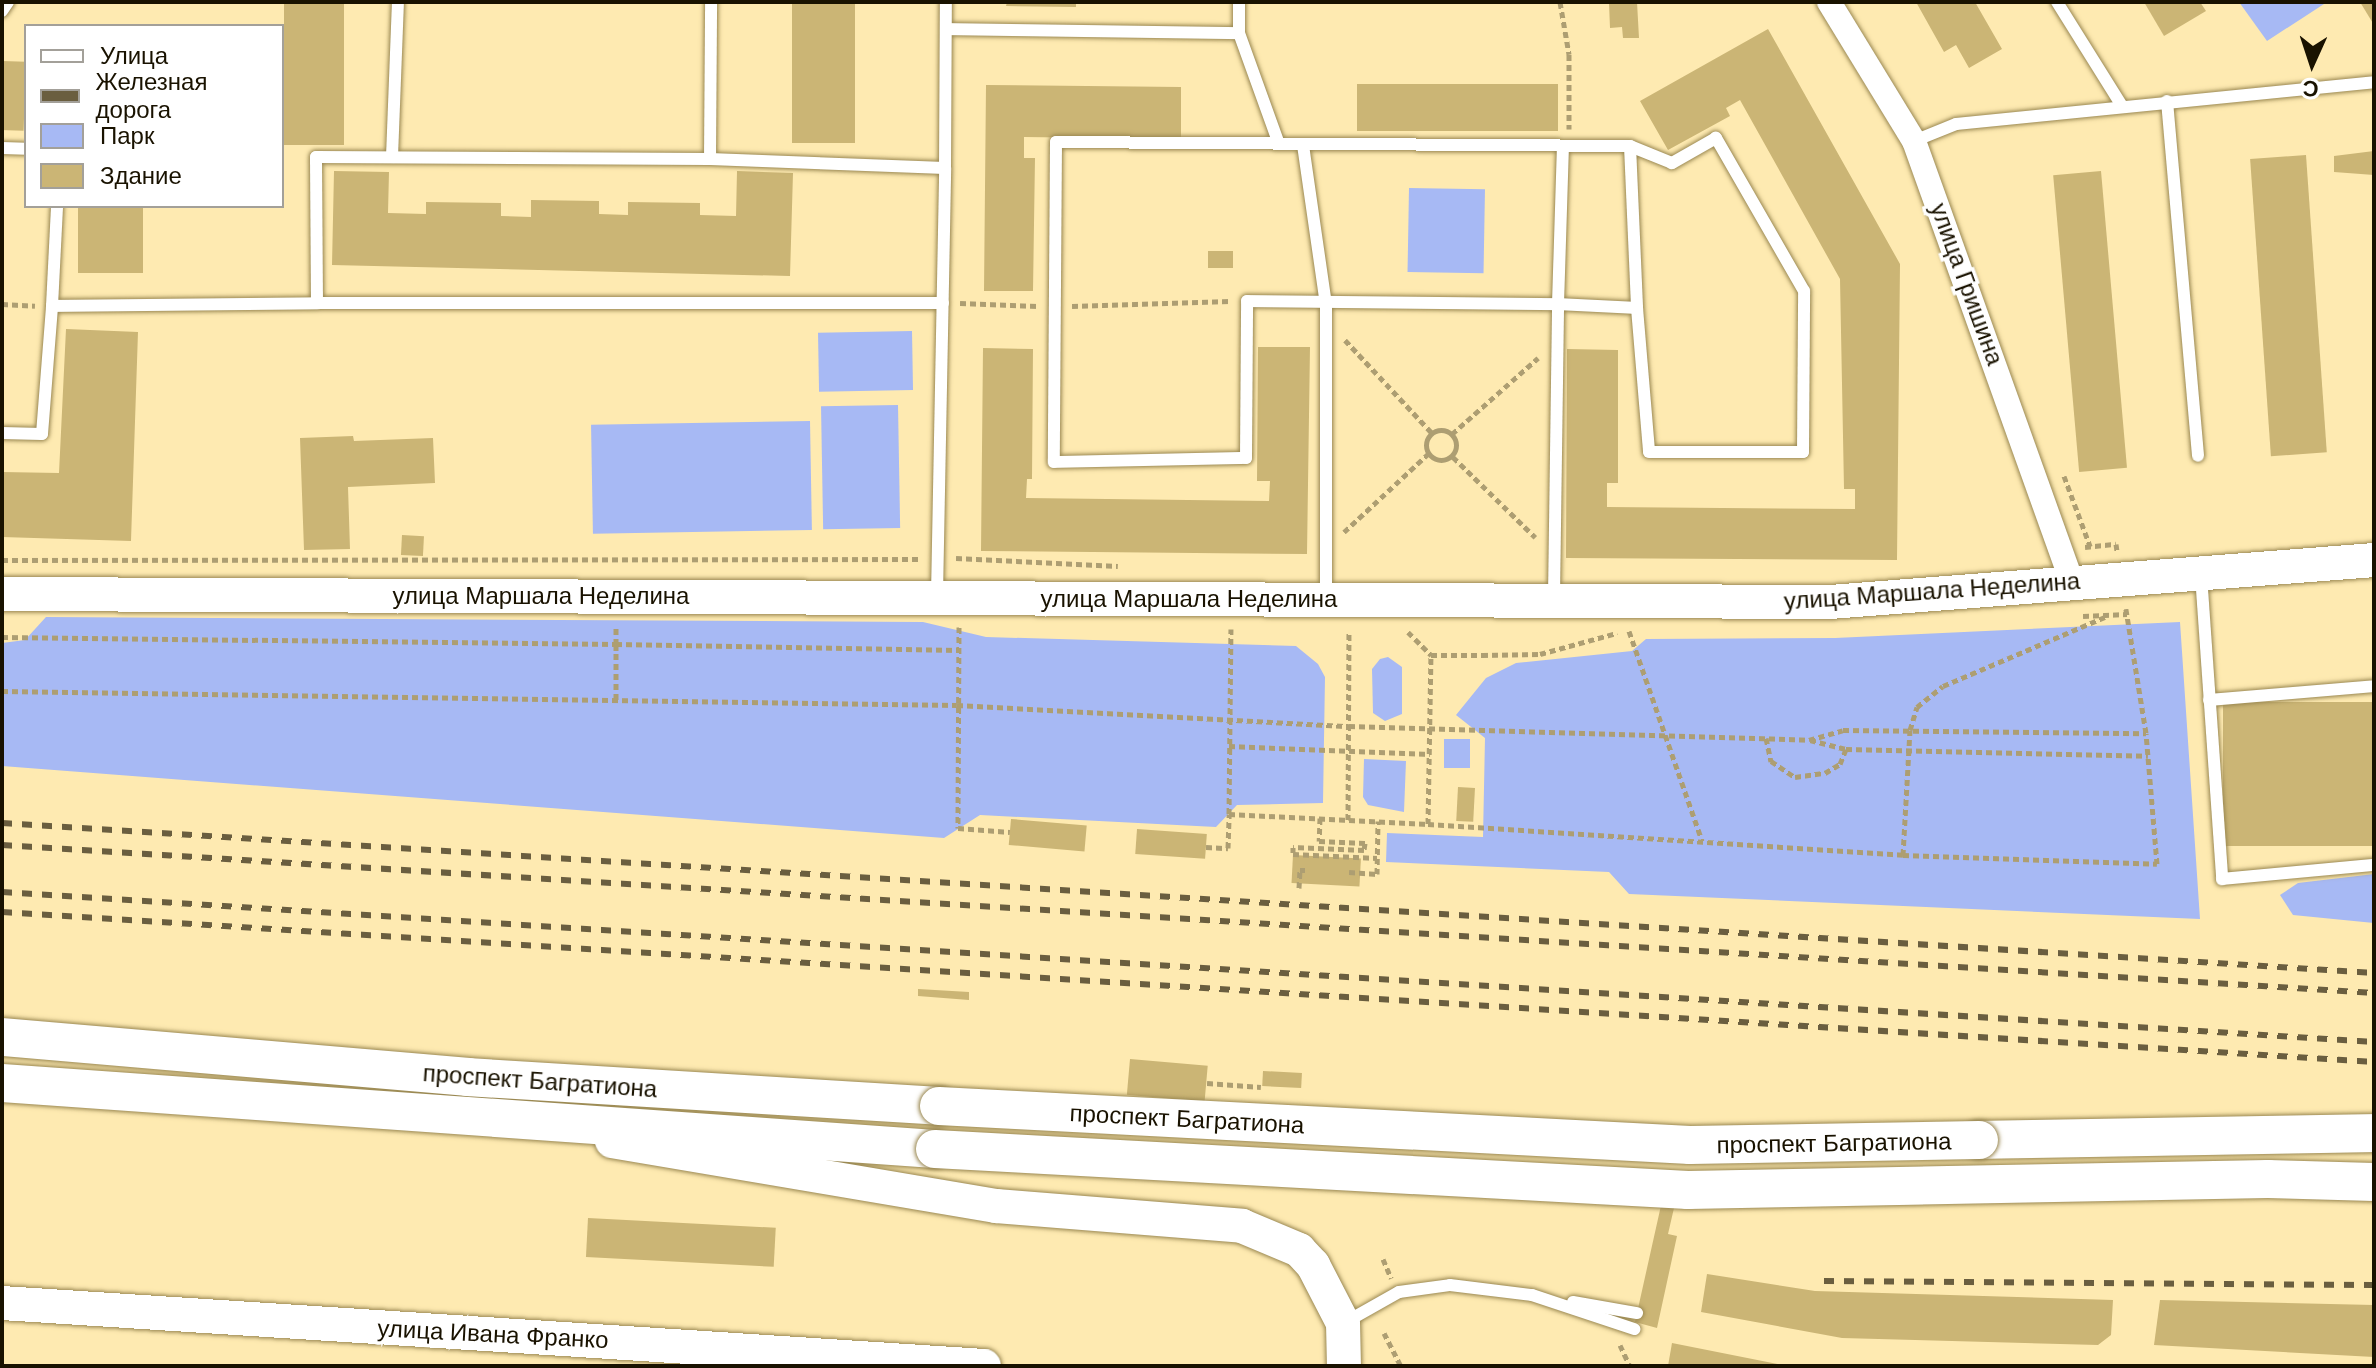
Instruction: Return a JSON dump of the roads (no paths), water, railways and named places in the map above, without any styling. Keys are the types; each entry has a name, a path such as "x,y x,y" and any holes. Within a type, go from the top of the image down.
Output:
{"main road":[{"name":"проспект Багратиона","path":"2,1037 467,1077 939,1106 1690,1145 2374,1133"},
{"name":"проспект Багратиона","path":"2,1083 935,1149 1688,1190 2268,1179 2374,1182"}],"street":[{"name":"улица Гришина","path":"1829,2 1914,141 2072,582"},
{"name":"улица Маршала Неделина","path":"2,594 948,598 1330,615 1554,600 1830,602 2374,560"},
{"path":"461,1117 996,1206 1242,1226 1299,1250 1326,1285 1343,1323 1344,1366"},
{"name":"улица Ивана Франко","path":"2,1303 736,1357 984,1366"}],"lane":[{"path":"2,11 8,2"},
{"path":"392,157 398,2"},
{"path":"710,159 711,2"},
{"path":"946,2 940,558 948,598"},
{"path":"1239,2 1239,33 1279,144"},
{"path":"2057,2 2122,106"},
{"path":"946,29 1239,33"},
{"path":"1914,141 1956,124 2374,82"},
{"path":"2167,101 2198,456"},
{"path":"1630,146 1637,308 1649,452 1803,452 1804,291 1716,138 1672,163 1630,146 1056,142 1054,462 1246,458 1247,301 1558,304 1637,308"},
{"path":"1303,145 1326,304 1326,548 1330,615"},
{"path":"1554,600 1557,341 1566,147"},
{"path":"2,148 24,149"},
{"path":"317,303 316,157 710,159 945,168"},
{"path":"2,433 42,434 57,208"},
{"path":"52,306 943,303"},
{"path":"2201,572 2222,879 2374,865"},
{"path":"2209,700 2374,686"},
{"path":"1343,1323 1399,1292 1450,1285 1637,1313"},
{"path":"1532,1295 1634,1329"}],"railway":[{"path":"2,823 2374,973"},
{"path":"2,845 2374,993"},
{"path":"2,892 2374,1042"},
{"path":"2,912 2374,1062"},
{"path":"1824,1281 2374,1285"}]}
